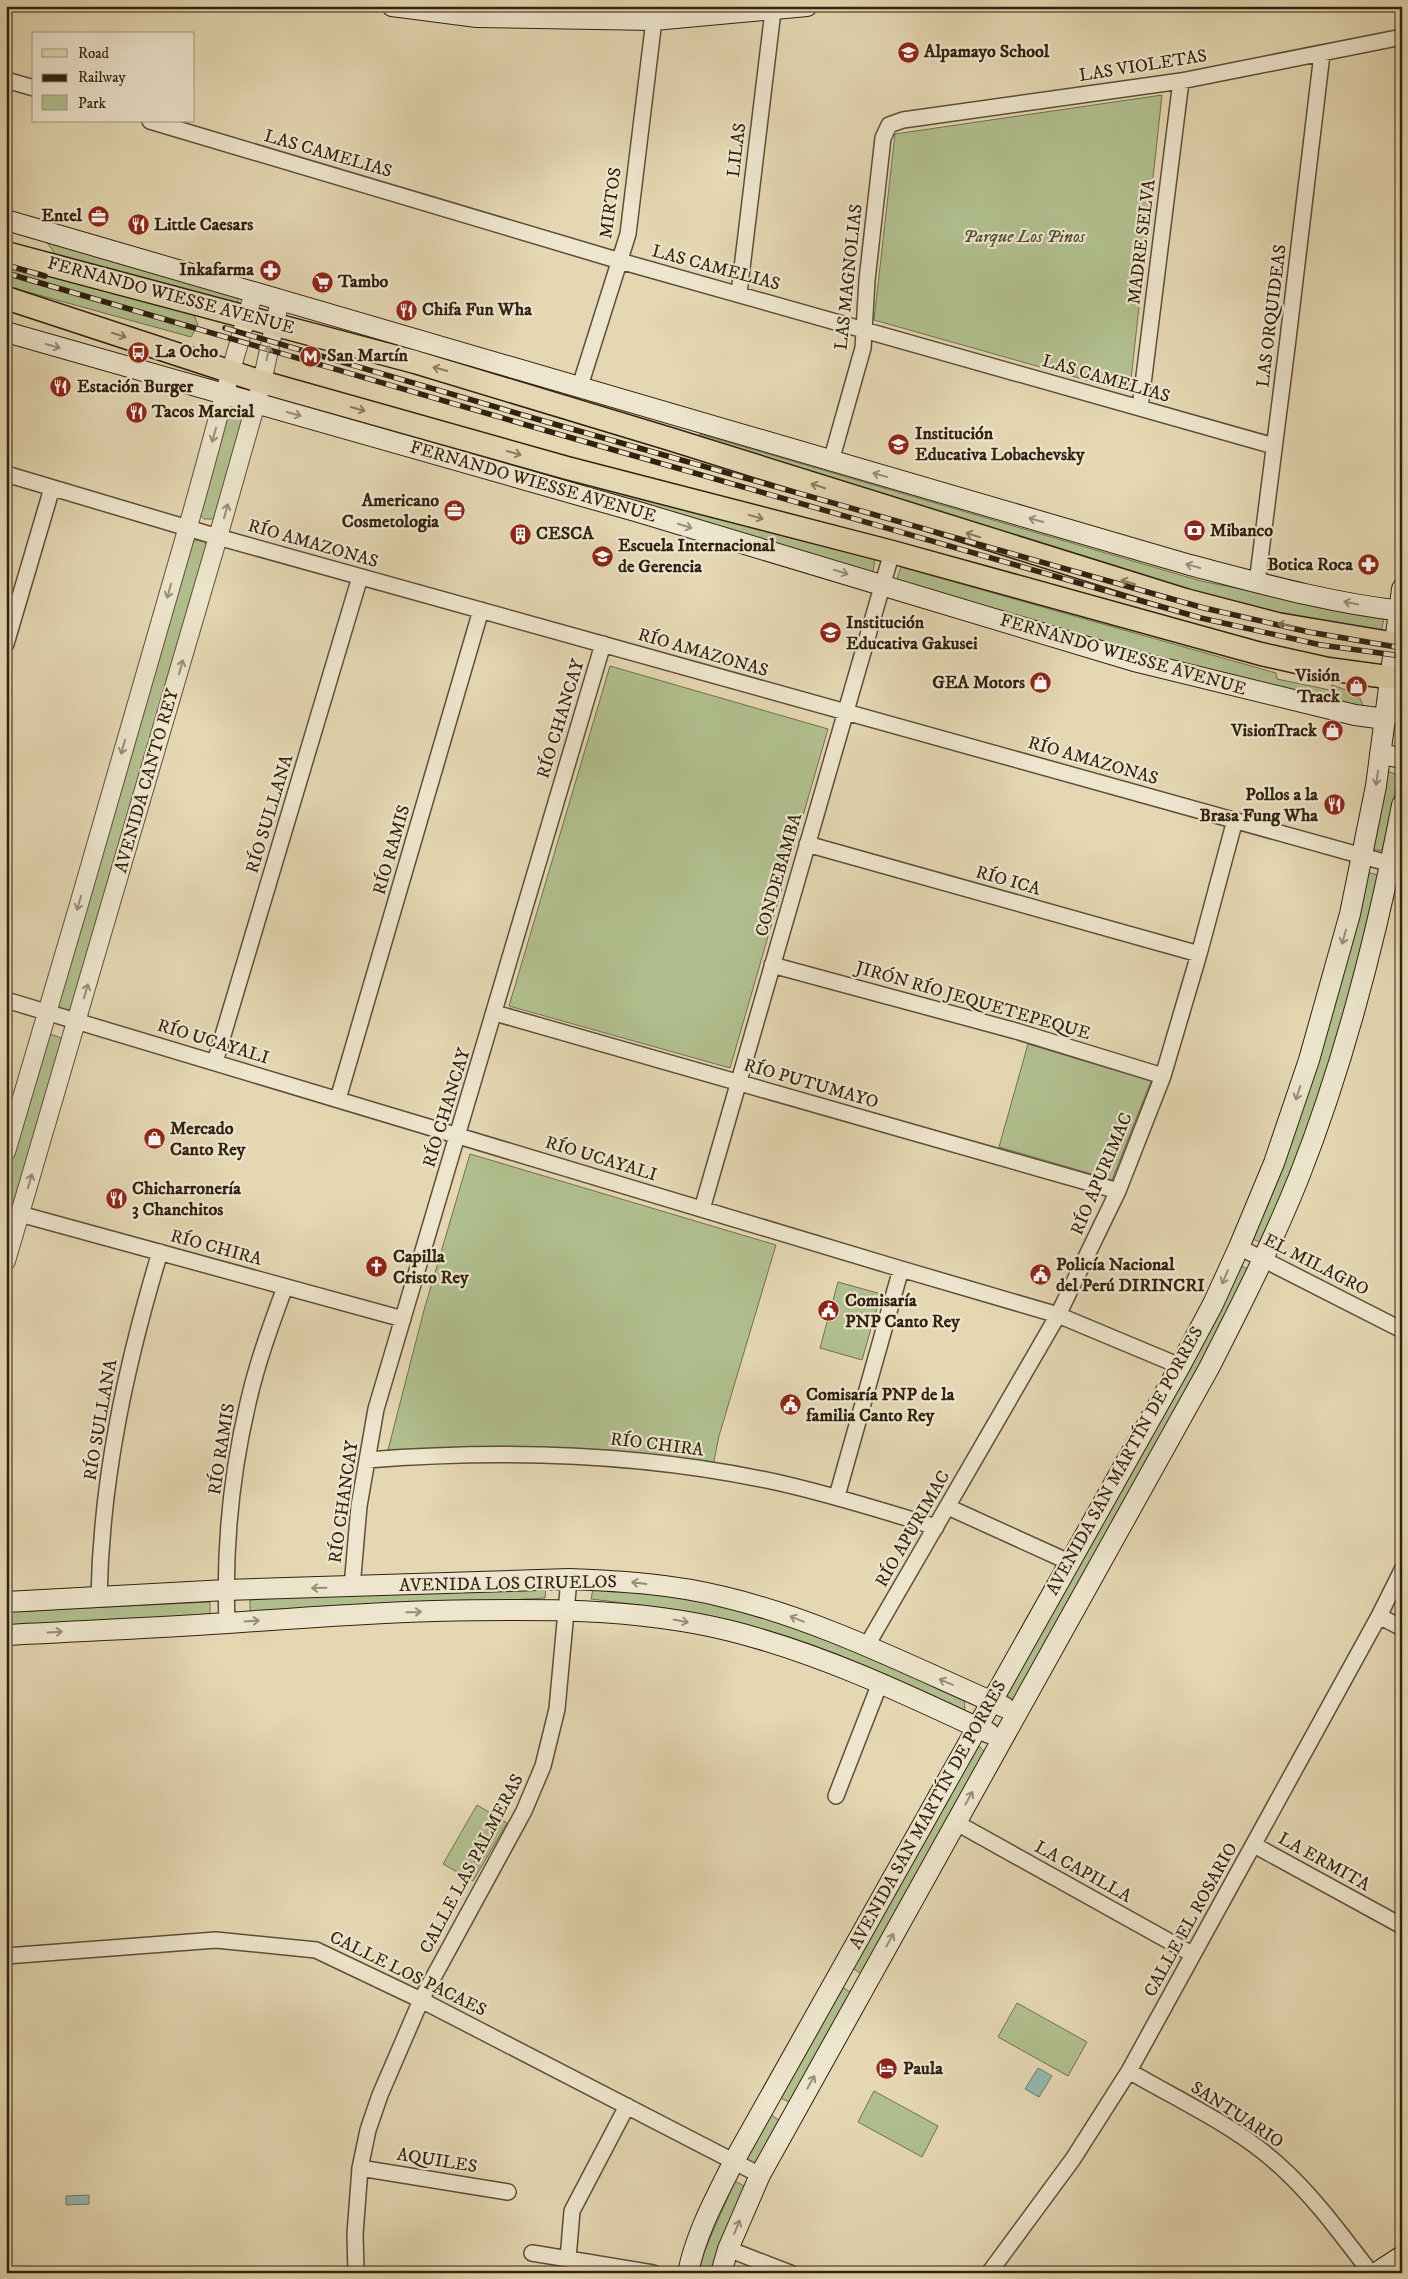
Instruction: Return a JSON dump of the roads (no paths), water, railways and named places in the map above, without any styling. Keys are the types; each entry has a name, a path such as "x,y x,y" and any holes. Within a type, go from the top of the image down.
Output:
{"main road":[{"path":"392,6 477,17 654,20 772,11 807,6"},
{"name":"FERNANDO WIESSE AVENUE","path":"6,220 1190,565 1257,582 1377,608 1400,610"},
{"name":"FERNANDO WIESSE AVENUE","path":"6,253 344,341 514,391 1185,600 1277,624 1398,644"},
{"name":"FERNANDO WIESSE AVENUE","path":"6,298 262,382 567,468 892,552 1261,654 1328,669 1396,679"},
{"name":"FERNANDO WIESSE AVENUE","path":"6,332 635,511 1134,661 1326,710 1385,719"},
{"name":"AVENIDA SAN MARTÍN DE PORRES","path":"688,2273 692,2252 709,2210 734,2161 1180,1366 1213,1304 1239,1246 1274,1162 1309,1060 1350,914 1376,786 1385,719 1396,679 1402,589"},
{"path":"1385,719 1402,704"},
{"path":"1380,754 1402,758"},
{"name":"AVENIDA SAN MARTÍN DE PORRES","path":"721,2273 728,2249 760,2175 1209,1368 1264,1259 1299,1177 1323,1111 1361,987 1391,864 1402,805"},
{"name":"AVENIDA LOS CIRUELOS","path":"6,1602 226,1590 569,1579 623,1581 723,1596 789,1615 1017,1712"},
{"name":"AVENIDA LOS CIRUELOS","path":"6,1635 227,1623 352,1613 536,1609 672,1619 730,1631 783,1645 836,1664 1002,1739"},
{"path":"841,1971 865,1985"},
{"path":"769,2099 794,2113"},
{"path":"1376,2273 1402,2256"}],"street":[{"name":"LILAS","path":"739,293 772,11"},
{"name":"MIRTOS","path":"580,386 628,234 654,20"},
{"name":"LAS VIOLETAS","path":"890,125 903,120 1181,81 1402,37"},
{"name":"LAS ORQUIDEAS","path":"1257,582 1322,54"},
{"path":"6,80 32,87"},
{"name":"MADRE SELVA","path":"1140,408 1181,81"},
{"name":"LAS CAMELIAS","path":"153,122 620,261 739,293 1274,446"},
{"name":"LAS MAGNOLIAS","path":"831,461 863,348 863,329 883,138 890,125"},
{"name":"AVENIDA CANTO REY","path":"6,1152 188,528 225,395 229,371 254,292"},
{"name":"AVENIDA CANTO REY","path":"6,1261 218,537 262,382 280,300"},
{"name":"RÍO AMAZONAS","path":"6,474 360,577 1391,864"},
{"path":"6,644 52,488"},
{"name":"CONDEBAMBA","path":"702,1209 892,552"},
{"name":"RÍO SULLANA","path":"215,1062 360,577"},
{"name":"RÍO RAMIS","path":"338,1099 481,610"},
{"name":"RÍO CHANCAY","path":"352,1587 359,1506 376,1409 459,1136 603,644"},
{"name":"RÍO APURIMAC","path":"866,1647 1058,1315 1118,1192 1163,1076 1199,954 1235,820"},
{"name":"RÍO ICA","path":"807,844 1199,954"},
{"name":"JIRÓN RÍO JEQUETEPEQUE","path":"772,965 1016,1031 1163,1076"},
{"name":"RÍO UCAYALI","path":"6,1000 1058,1315 1180,1366"},
{"name":"RÍO PUTUMAYO","path":"494,1013 1118,1192"},
{"name":"RÍO CHIRA","path":"20,1214 403,1319"},
{"name":"EL MILAGRO","path":"1239,1246 1402,1330"},
{"name":"RÍO SULLANA","path":"99,1598 112,1448 124,1382 140,1317 160,1252"},
{"path":"837,1496 901,1269"},
{"name":"RÍO RAMIS","path":"227,1623 226,1590 236,1460 248,1402 259,1363 285,1287"},
{"name":"RÍO CHIRA","path":"367,1460 485,1453 603,1457 721,1471 837,1496 936,1527"},
{"path":"948,1508 1069,1562"},
{"name":"CALLE EL ROSARIO","path":"989,2273 1073,2159 1129,2071 1379,1616 1402,1570"},
{"name":"CALLE LAS PALMERAS","path":"356,2273 355,2234 360,2168 368,2130 380,2095 421,2000 524,1811 542,1766 557,1708 569,1579"},
{"path":"1379,1616 1402,1628"},
{"path":"836,1796 880,1683"},
{"name":"LA CAPILLA","path":"955,1822 1192,1954"},
{"name":"LA ERMITA","path":"1254,1845 1402,1926"},
{"name":"CALLE LOS PACAES","path":"6,1956 216,1940 316,1950 421,2000 760,2175"},
{"name":"SANTUARIO","path":"1129,2071 1239,2136 1281,2167 1314,2200 1370,2273"},
{"path":"568,2259 572,2211 628,2106"},
{"name":"AQUILES","path":"360,2168 508,2192"},
{"path":"728,2249 790,2273"},
{"path":"532,2253 653,2273"}],"water":[{"path":"1038,2068 1052,2076 1039,2097 1025,2089"},
{"path":"89,2195 89,2204 66,2205 66,2196"}],"railway":[{"path":"6,265 45,276"},
{"path":"6,273 537,428 1201,618 1321,645 1402,656"},
{"path":"225,328 540,420 1204,608 1309,632 1402,648"}],"place":[{"name":"Alpamayo School","path":"908,52"},
{"name":"Entel","path":"98,216"},
{"name":"Little Caesars","path":"138,225"},
{"name":"Inkafarma","path":"270,270"},
{"name":"Tambo","path":"322,282"},
{"name":"Chifa Fun Wha","path":"406,310"},
{"name":"La Ocho","path":"139,352"},
{"name":"San Martín","path":"311,356"},
{"name":"Estación Burger","path":"61,387"},
{"name":"Tacos Marcial","path":"136,412"},
{"name":"Institución Educativa Lobachevsky","path":"899,444"},
{"name":"Americano Cosmetologia","path":"455,511"},
{"name":"Mibanco","path":"1194,531"},
{"name":"CESCA","path":"520,534"},
{"name":"Escuela Internacional de Gerencia","path":"602,556"},
{"name":"Botica Roca","path":"1369,565"},
{"name":"Institución Educativa Gakusei","path":"830,633"},
{"name":"GEA Motors","path":"1041,683"},
{"name":"Visión Track","path":"1356,686"},
{"name":"VisionTrack","path":"1333,731"},
{"name":"Pollos a la Brasa Fung Wha","path":"1334,805"},
{"name":"Mercado Canto Rey","path":"154,1139"},
{"name":"Chicharronería 3 Chanchitos","path":"116,1199"},
{"name":"Capilla Cristo Rey","path":"377,1267"},
{"name":"Policía Nacional del Perú DIRINCRI","path":"1040,1275"},
{"name":"Comisaría PNP Canto Rey","path":"829,1311"},
{"name":"Comisaría PNP de la familia Canto Rey","path":"790,1405"},
{"name":"Paula","path":"887,2069"}],"park label":[{"name":"Parque Los Pinos","path":"1024,237"}]}
